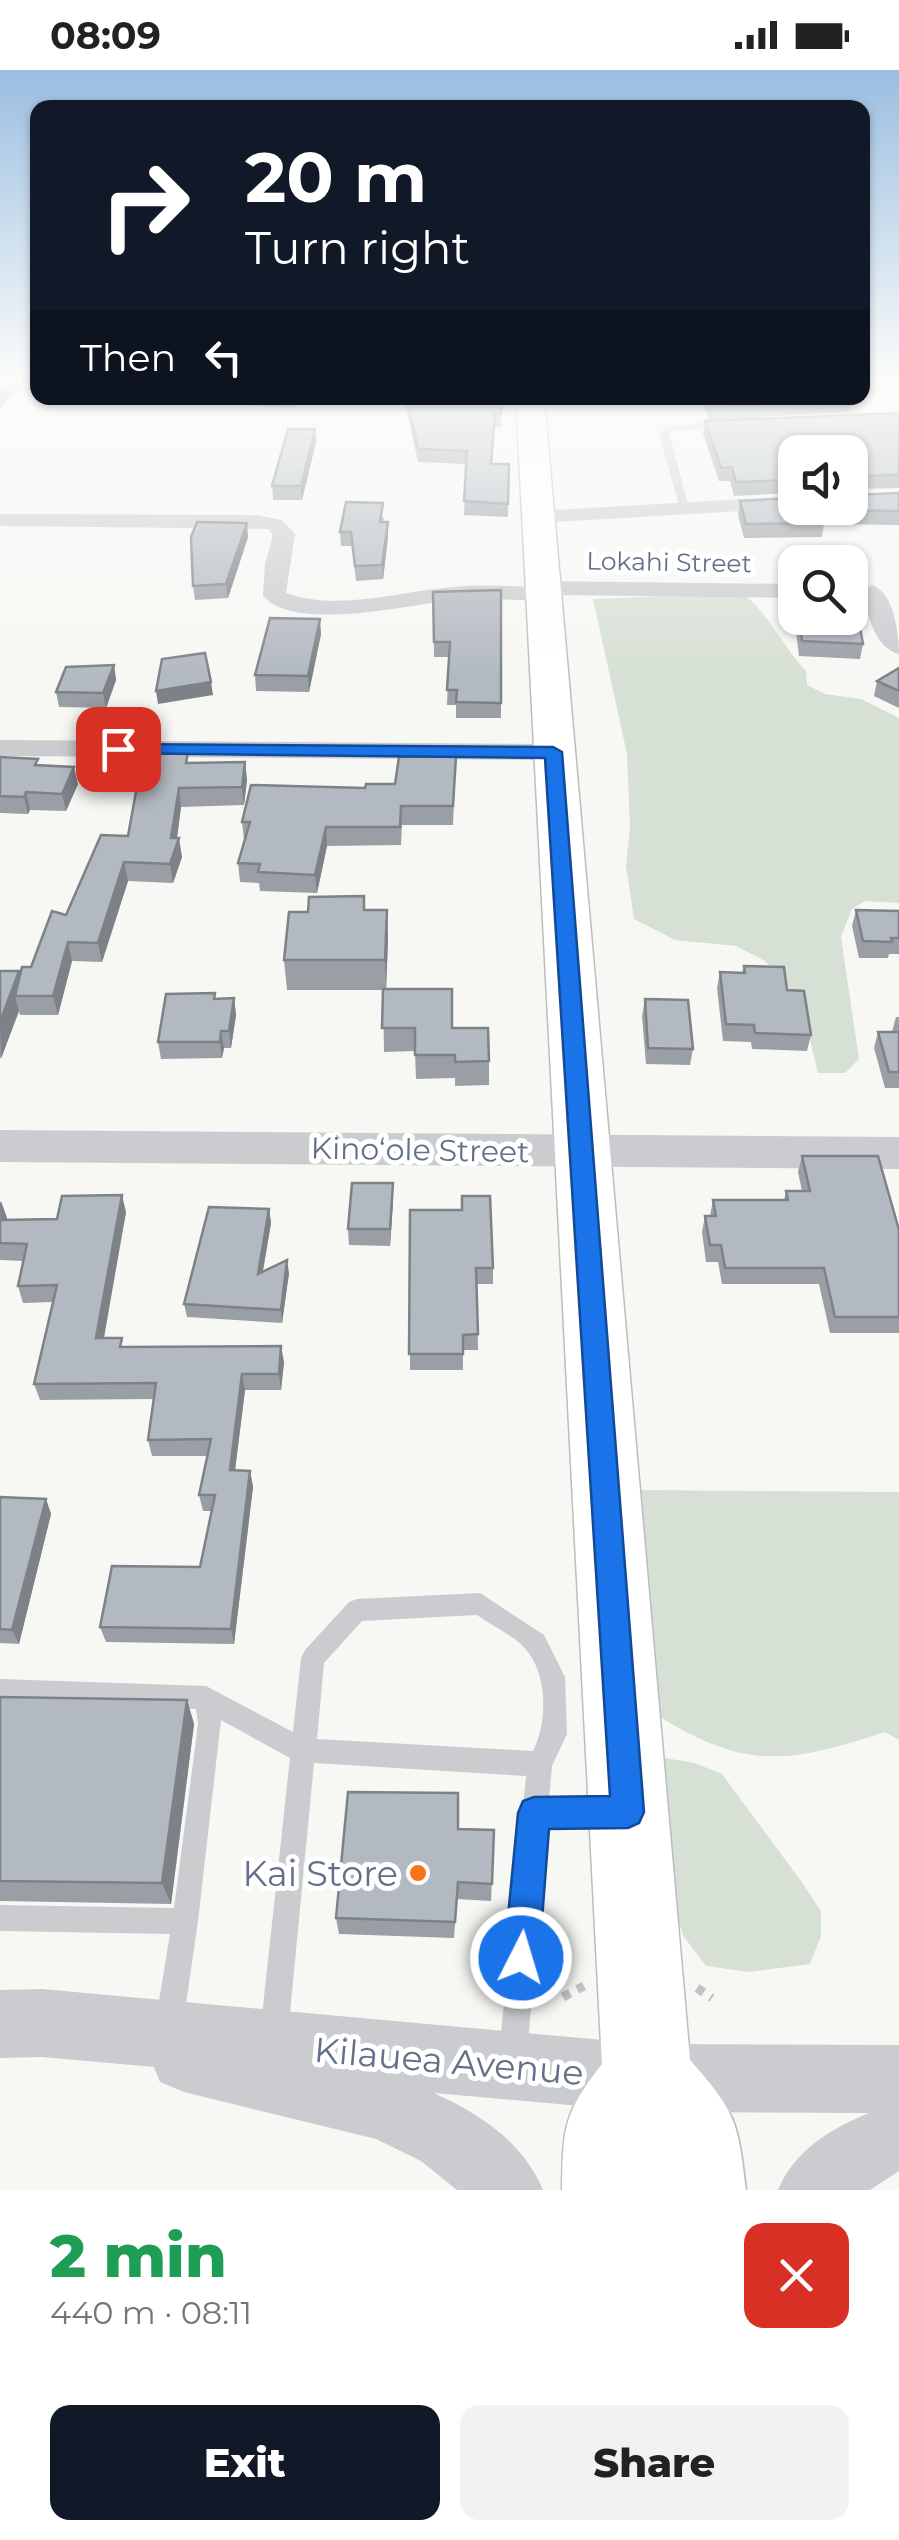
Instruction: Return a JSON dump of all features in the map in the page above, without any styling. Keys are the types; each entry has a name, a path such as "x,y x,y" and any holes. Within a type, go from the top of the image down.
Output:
{"highway":[{"path":"534,479 647,2078 694,2133 700,2190"},
{"path":"608,2190 608,2130 647,2078"}],"street":[{"path":"536,516 778,503"},
{"name":"Lokahi Street","path":"0,520 275,524 284,534 276,564 274,596 288,604 384,604 458,593 778,591"},
{"path":"868,592 899,592"},
{"path":"868,603 899,647"},
{"path":"0,748 553,752"},
{"name":"Kinoʻole Street","path":"0,1146 899,1152"},
{"path":"21,2024 371,2104 438,2130 478,2160 506,2190"},
{"name":"Kilauea Avenue","path":"21,2024 647,2078 899,2079"},
{"path":"814,2190 861,2152 899,2136"}],"lane":[{"path":"676,479 684,508"},
{"path":"273,2045 301,1750 314,1658 356,1610 480,1604 536,1643 553,1676 555,1734 540,1764 512,2066"},
{"path":"0,1692 206,1698 301,1750 540,1764"},
{"path":"167,2035 210,1724 206,1698"},
{"path":"534,1813 628,1812"},
{"path":"0,1918 185,1921"}],"shaded area":[{"path":"742,593 760,610 806,671 807,685 825,694 861,699 899,718 899,903 865,901 852,909 841,937 859,1059 845,1073 818,1073 801,1002 765,961 736,946 675,940 634,919 626,866 630,827 627,754 593,599"},
{"path":"632,1490 899,1492 899,1740 885,1732 819,1751 765,1756 713,1744 652,1712"},
{"path":"665,1758 695,1763 722,1774 801,1881 821,1911 821,1936 810,1964 749,1972 706,1966 684,1937 675,1911 656,1773"}],"building":[{"path":"274,479 303,479 301,486 272,486"},
{"path":"465,479 509,479 508,504 464,501"},
{"path":"735,479 778,479 736,482"},
{"path":"899,493 899,511 868,511 868,494"},
{"path":"778,499 778,524 746,524 740,501"},
{"path":"346,502 383,503 380,522 388,522 382,565 355,566 351,532 340,532"},
{"path":"197,522 247,523 226,584 193,586 191,537"},
{"path":"501,590 501,703 456,702 457,690 447,690 450,642 434,642 433,592"},
{"path":"270,618 320,619 308,676 255,675"},
{"path":"801,635 861,635 863,644 802,641"},
{"path":"205,653 211,682 156,691 162,659"},
{"path":"114,665 103,693 56,692 66,667"},
{"path":"899,668 899,691 877,681"},
{"path":"188,752 186,763 245,762 242,787 179,788 171,838 179,838 170,864 124,862 98,943 68,942 53,996 15,996 22,967 31,967 52,911 66,915 101,835 128,836 143,753"},
{"path":"456,756 453,806 401,806 400,827 326,827 315,875 258,872 260,864 238,863 250,822 242,822 251,785 365,788 366,784 395,784 399,757"},
{"path":"0,757 38,759 35,765 74,767 62,794 26,792 24,797 0,796"},
{"path":"364,896 364,910 387,910 385,960 284,960 289,912 308,912 309,897"},
{"path":"856,910 899,911 899,938 891,938 892,942 863,941"},
{"path":"744,966 784,967 787,990 804,991 811,1035 755,1033 754,1025 726,1024 720,972 745,973"},
{"path":"0,971 19,971 0,1022"},
{"path":"383,989 452,989 452,1028 488,1028 489,1061 455,1062 455,1055 415,1055 415,1028 382,1028"},
{"path":"215,993 214,999 234,998 229,1031 221,1031 220,1042 158,1042 166,994"},
{"path":"645,999 688,1000 693,1049 648,1048"},
{"path":"878,1032 899,1032 899,1072 889,1072"},
{"path":"802,1156 878,1156 899,1230 899,1317 835,1317 824,1268 725,1268 721,1245 710,1245 705,1216 716,1216 713,1200 788,1200 786,1191 810,1191"},
{"path":"352,1183 393,1183 390,1229 348,1229"},
{"path":"122,1195 96,1338 122,1338 120,1347 281,1346 279,1374 242,1374 230,1470 250,1471 231,1629 100,1627 112,1566 200,1567 215,1495 199,1495 211,1439 148,1440 156,1383 34,1384 57,1285 18,1286 27,1244 0,1243 0,1220 57,1219 62,1196"},
{"path":"462,1196 490,1196 493,1268 476,1268 478,1334 463,1335 463,1354 409,1354 410,1210 462,1210"},
{"path":"209,1207 269,1209 258,1274 287,1260 281,1310 184,1304"},
{"path":"0,1497 46,1499 12,1630 0,1629"},
{"path":"0,1697 187,1700 162,1883 0,1881"},
{"name":"Kai Store","path":"348,1792 458,1793 458,1829 494,1830 492,1884 458,1882 455,1922 336,1918"}],"place":[{"name":"Kai Store","path":"418,1873"}],"route":[{"path":"118,749 553,752 628,1812 534,1813 521,1958"}]}
